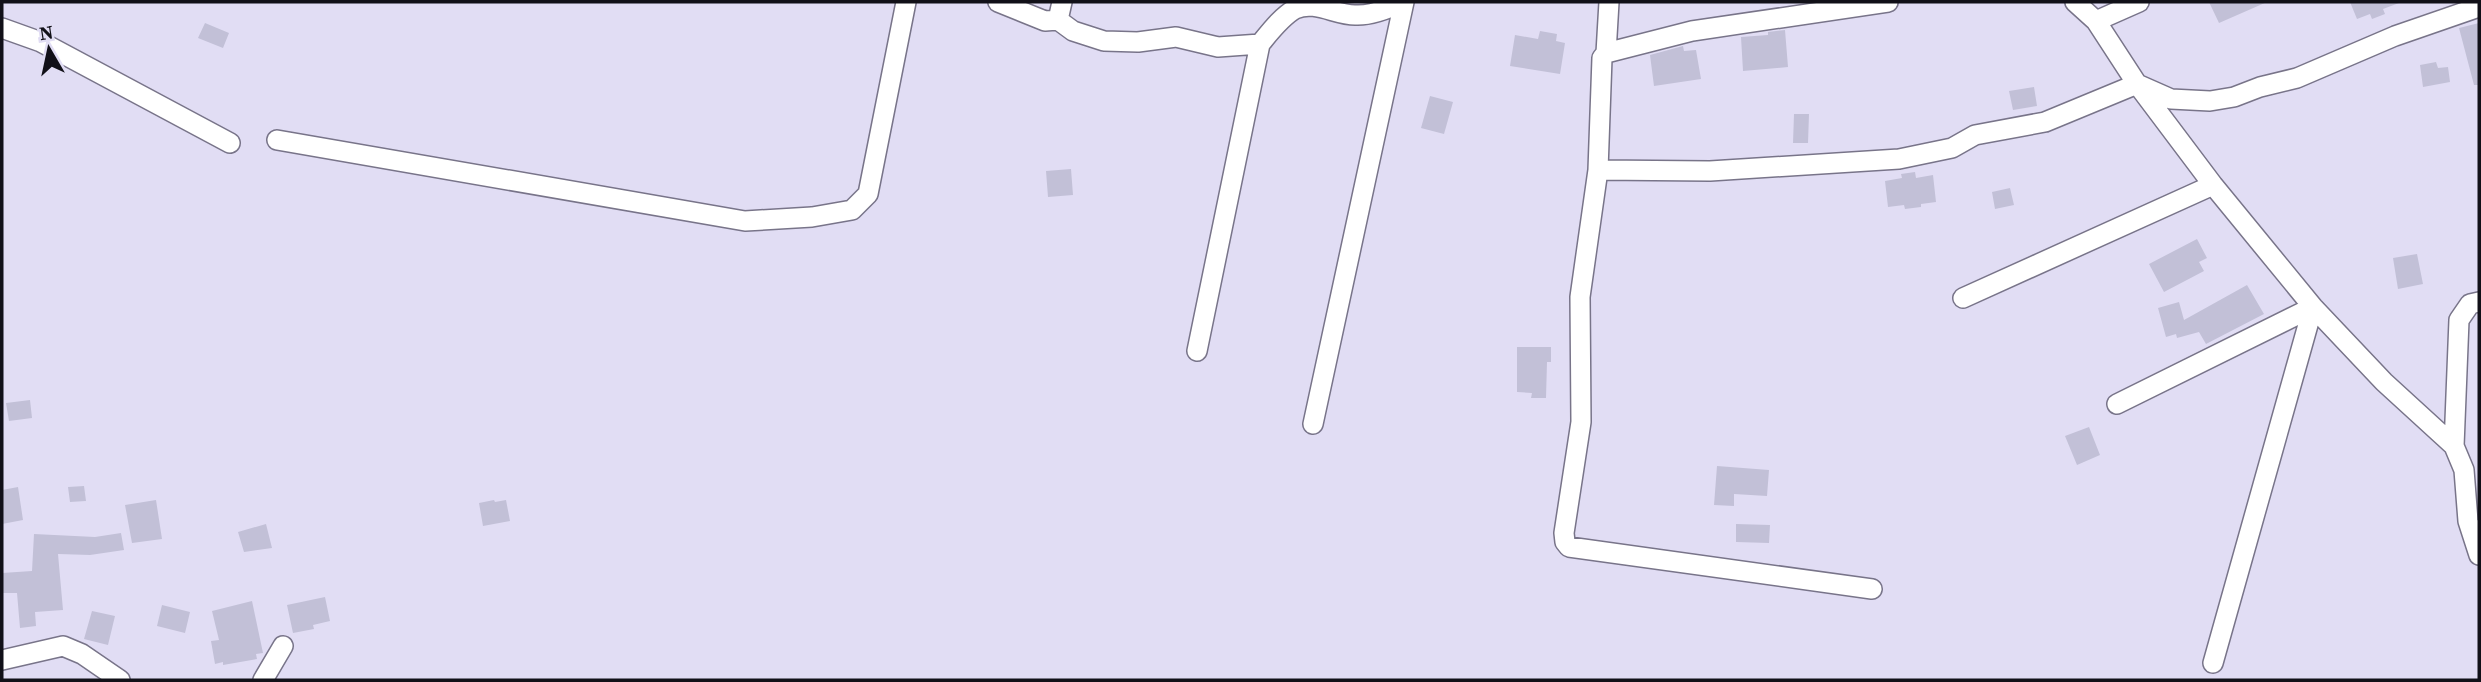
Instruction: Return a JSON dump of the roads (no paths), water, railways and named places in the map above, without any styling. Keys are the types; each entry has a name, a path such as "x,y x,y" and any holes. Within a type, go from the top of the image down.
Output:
{"street":[{"path":"277,140 745,221 812,217 852,210 868,194 905,2"},
{"path":"998,2 1045,21 1060,11 1073,31 1104,41 1138,42 1176,37 1218,47 1260,44"},
{"path":"1197,351 1260,44 1277,24 1297,7 1320,5 1354,15 1386,10 1403,2"},
{"path":"1313,424 1403,2"},
{"path":"1608,2 1606,53 1602,58 1598,170 1580,298 1581,422 1563,533 1565,541 1569,547 1872,589"},
{"path":"1606,53 1692,31 1888,2"},
{"path":"2075,2 2096,21 2137,84 2213,185 2312,307 2384,382 2454,446"},
{"path":"2096,21 2139,2"},
{"path":"1598,170 1710,171 1899,159 1952,148 1975,135 2045,122 2137,84 2171,99 2210,101 2234,97 2297,78 2395,36 2479,7"},
{"path":"2,28 41,42 230,143"},
{"path":"1963,298 2213,185"},
{"path":"2479,302 2470,304 2459,320 2454,446 2464,470 2469,521 2479,555"},
{"path":"2117,404 2312,307"},
{"path":"2213,663 2312,307"},
{"path":"2,660 63,646 82,654 120,680"},
{"path":"263,680 283,646"}]}
